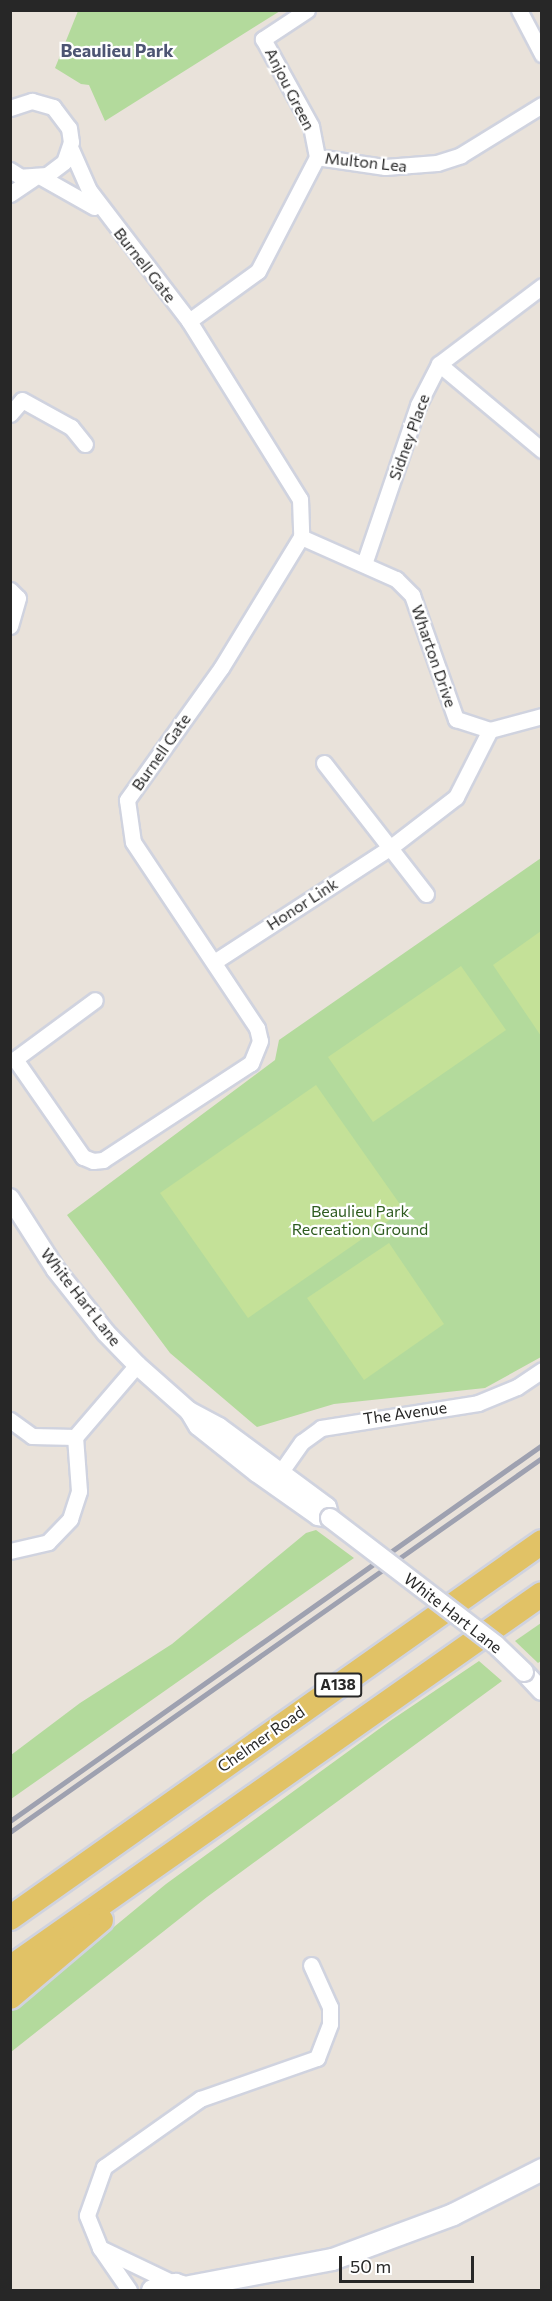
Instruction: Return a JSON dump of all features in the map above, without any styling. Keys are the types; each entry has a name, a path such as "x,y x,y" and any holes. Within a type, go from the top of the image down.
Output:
{"main road":[{"name":"Chelmer Road","path":"10,1918 542,1542"},
{"name":"A138","path":"10,1968 542,1594"},
{"path":"10,1910 135,1828"},
{"name":"A138","path":"10,1997 190,1840"},
{"path":"152,2290 187,2287 332,2259 453,2214 542,2169"},
{"path":"245,2290 272,2270"}],"street":[{"name":"Anjou Green","path":"308,10 263,39 311,126 317,157"},
{"path":"519,10 542,54"},
{"path":"10,92 32,101"},
{"path":"10,108 32,101"},
{"name":"Burnell Gate","path":"32,101 45,103 63,116 69,128 70,147 88,190 108,219 189,321 300,499 301,537 220,668 127,800 133,842 257,1028 261,1041 251,1063 103,1160 93,1161 83,1157 15,1059 95,1000"},
{"name":"Multon Lea","path":"189,321 258,271 317,157 386,166 437,163 460,154 542,105"},
{"path":"10,194 37,177 58,168 70,147"},
{"name":"Burnell Gate","path":"10,170 37,177 82,197 108,219"},
{"name":"Sidney Place","path":"364,564 418,405 439,364 542,286"},
{"path":"439,364 542,450"},
{"path":"10,414 21,400 71,427 85,444"},
{"name":"Wharton Drive","path":"301,537 396,579 412,595 456,719 490,730"},
{"path":"10,590 18,598 10,626"},
{"path":"490,730 542,716"},
{"name":"Honor Link","path":"214,962 391,847 456,796 490,730"},
{"path":"324,763 426,894"},
{"name":"White Hart Lane","path":"10,1197 56,1270 106,1333 137,1365 189,1411 219,1427 327,1507 330,1518"},
{"path":"10,1551 48,1542 70,1519 80,1491 75,1437 137,1365"},
{"name":"The Avenue","path":"280,1473 302,1442 321,1428 478,1403 517,1387 542,1370"},
{"name":"White Hart Lane","path":"189,1411 198,1426 257,1473 318,1516 330,1518 496,1645 542,1691"},
{"path":"10,1420 32,1436 75,1437"},
{"path":"129,2290 100,2248 87,2215 104,2167 200,2099 317,2058 330,2024 330,2007 311,1965"},
{"path":"100,2248 187,2287"}],"green space":[{"path":"78,10 280,11 105,121 89,85 81,84 55,68"},
{"name":"Beaulieu Park Recreation Ground","path":"541,858 541,1357 485,1388 334,1404 257,1427 170,1353 67,1215 275,1060 279,1040"},
{"path":"541,931 541,1036 493,965"},
{"path":"461,966 506,1030 373,1122 328,1057"},
{"path":"316,1085 404,1210 248,1318 160,1193"},
{"path":"389,1243 444,1324 364,1380 307,1298"},
{"path":"316,1530 354,1558 11,1799 11,1755 80,1703 172,1644 306,1533"},
{"path":"541,1623 541,1661 538,1663 515,1641"},
{"path":"479,1661 502,1681 207,1897 11,2052 11,2012 166,1884 390,1721"}],"railway":[{"path":"10,1821 542,1445"},
{"path":"10,1832 542,1458"}],"district":[{"name":"Beaulieu Park","path":"117,50"}]}
